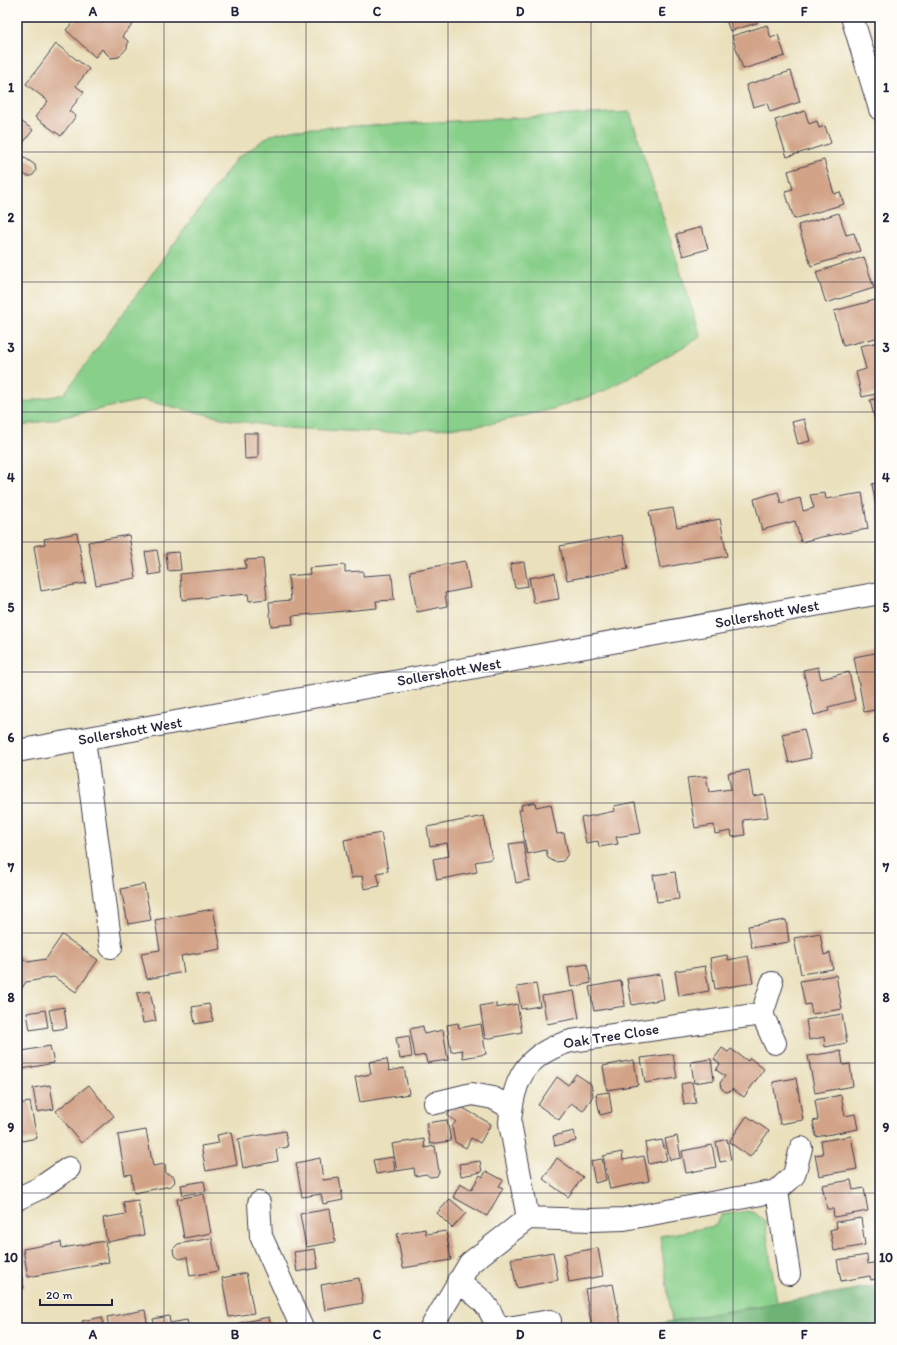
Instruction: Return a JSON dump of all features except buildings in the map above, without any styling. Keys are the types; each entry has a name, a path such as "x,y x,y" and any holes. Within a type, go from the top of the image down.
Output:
{"street":[{"path":"852,17 880,109"},
{"name":"Sollershott West","path":"17,751 880,593"},
{"path":"84,739 111,947"},
{"path":"772,983 762,1014 775,1043"},
{"name":"Oak Tree Close","path":"528,1218 510,1123 511,1108 514,1093 520,1078 528,1065 539,1054 554,1046 586,1039 762,1014"},
{"path":"436,1103 472,1094 493,1098 511,1108"},
{"path":"431,1328 470,1263 528,1218 591,1220 624,1219 777,1191 794,1175 801,1148"},
{"path":"17,1199 40,1188 68,1168"},
{"path":"777,1191 789,1274"},
{"path":"259,1203 261,1236 302,1328"},
{"path":"458,1281 484,1302 492,1314 497,1328"},
{"path":"507,1328 550,1321"}],"green space":[{"path":"630,112 701,337 604,391 553,409 484,425 386,433 285,428 231,420 143,400 17,427 17,404 64,394 236,159 271,135 296,129"},
{"path":"747,1211 755,1213 765,1221 777,1303 672,1321 660,1236 715,1226 722,1215"},
{"path":"880,1285 880,1328 633,1328"}]}
